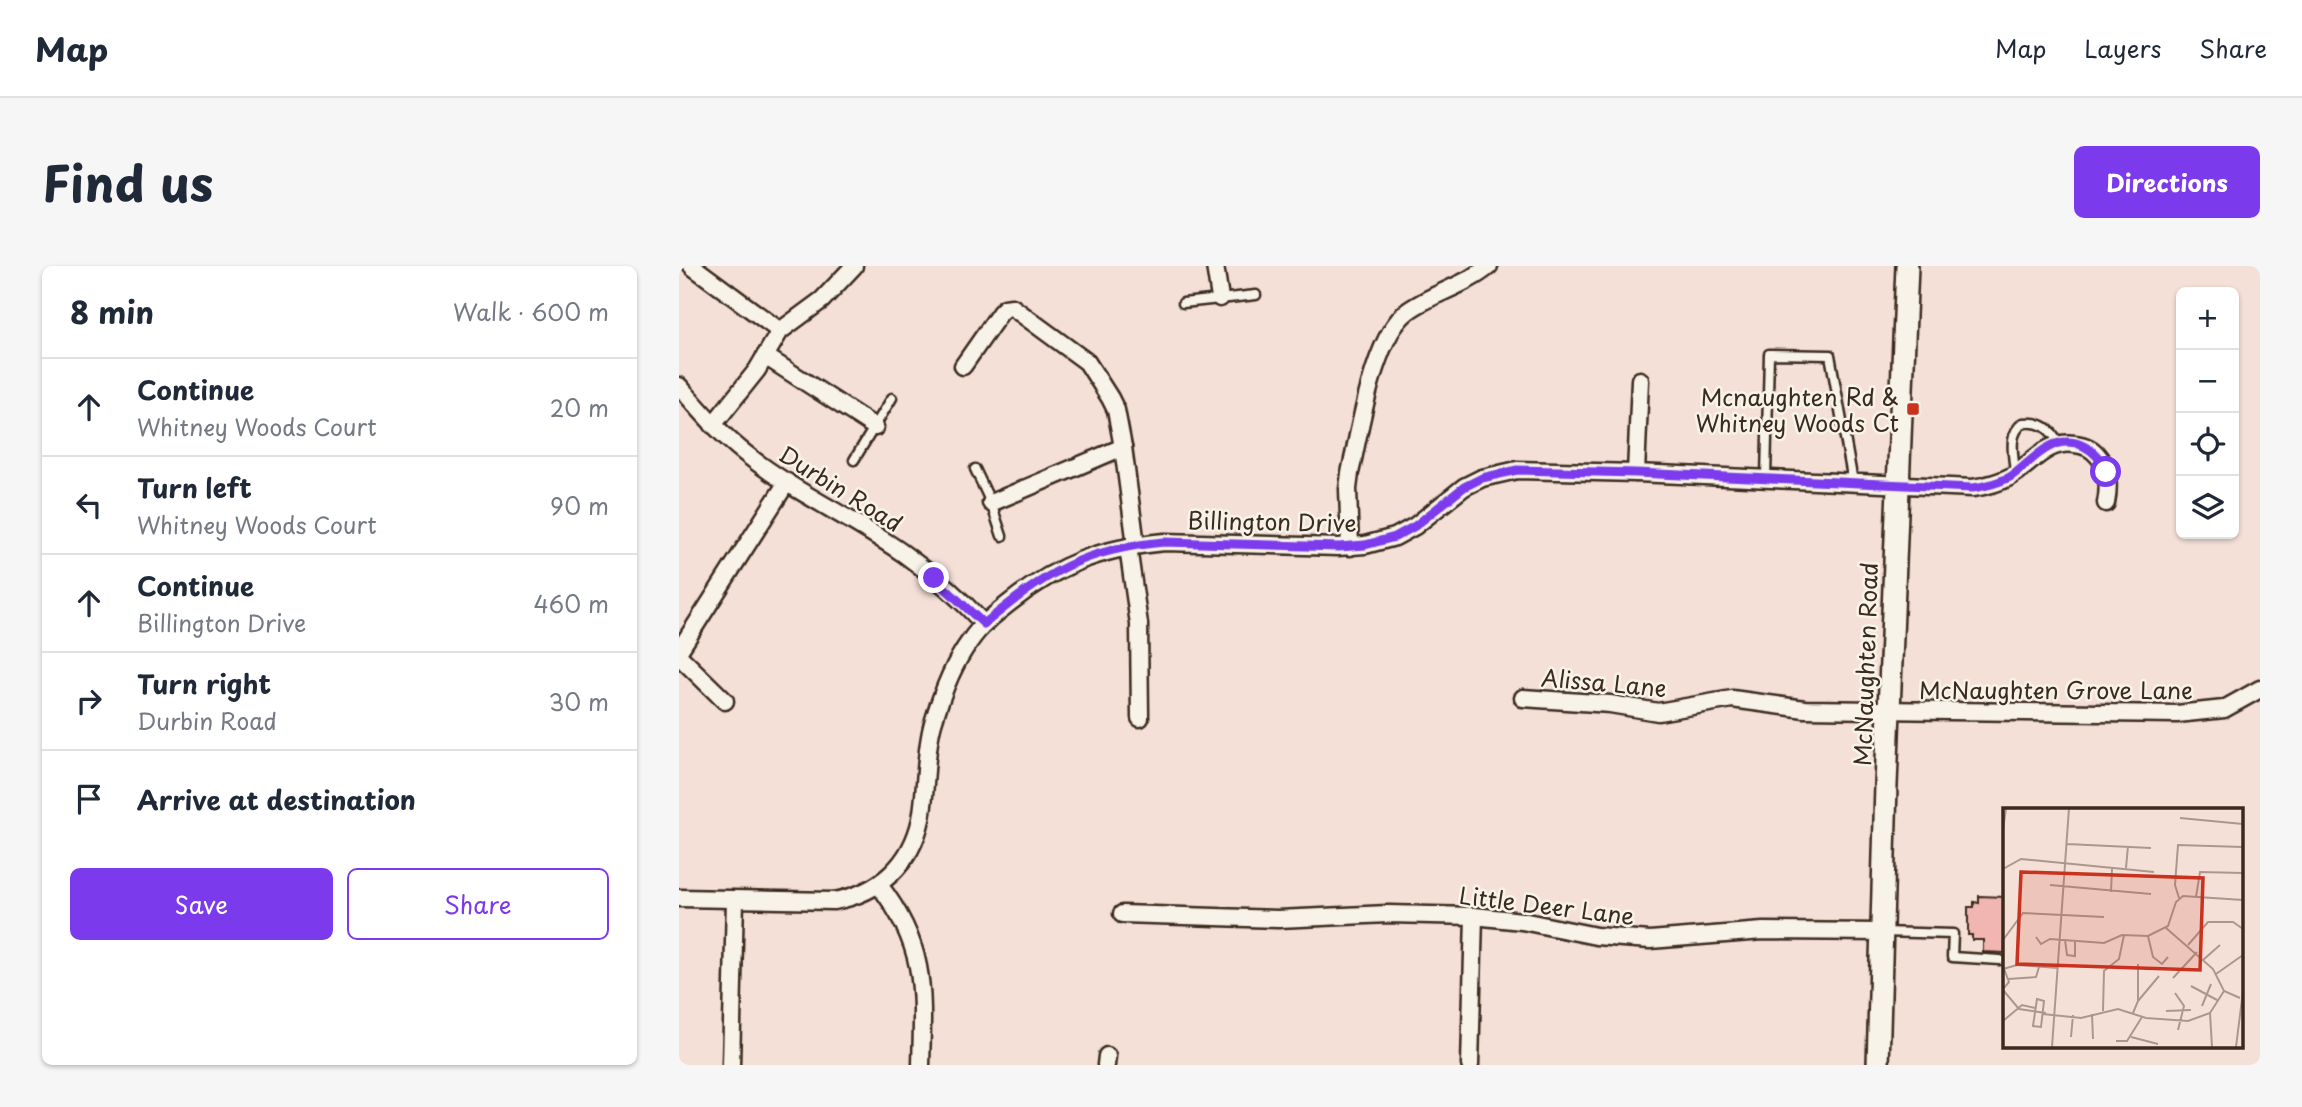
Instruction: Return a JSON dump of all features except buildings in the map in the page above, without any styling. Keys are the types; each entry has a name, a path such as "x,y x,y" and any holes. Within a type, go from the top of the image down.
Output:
{"street":[{"path":"692,266 779,331"},
{"path":"713,425 757,370 779,331 823,300 854,266"},
{"path":"1215,266 1220,298"},
{"path":"1350,547 1350,473 1385,341 1406,312 1469,280 1489,266"},
{"name":"McNaughten Road","path":"1878,1065 1907,266"},
{"path":"963,366 1000,313 1005,308 1012,307 1087,362 1116,410 1123,447 1139,624 1142,670 1140,718"},
{"path":"765,356 875,427"},
{"path":"1636,473 1640,380"},
{"name":"Durbin Road","path":"679,386 713,425 746,454 903,553 984,624"},
{"path":"2059,443 2083,445 2093,449 2102,460 2108,483 2106,503"},
{"name":"Billington Drive","path":"879,885 905,857 918,831 933,724 948,683 969,642 984,624 1032,585 1083,559 1132,546 1199,542 1350,547 1365,545 1395,537 1415,526 1464,487 1500,473 1517,470 1985,486 2015,473 2049,447 2059,443"},
{"path":"991,502 1123,447"},
{"path":"725,701 679,653 787,482"},
{"name":"McNaughten Grove Lane","path":"1889,710 2202,713 2224,709 2260,690"},
{"name":"Alissa Lane","path":"1523,698 1611,704 1658,712 1733,699 1805,709 1889,710"},
{"path":"679,898 834,901 850,898 879,885 890,899 914,943 923,992 921,1065"},
{"path":"731,1065 736,900"},
{"name":"Little Deer Lane","path":"1122,914 1278,919 1388,914 1474,916 1522,921 1596,936 1627,939 1673,939 1774,930 1882,932"},
{"path":"1470,1065 1474,916"}],"lane":[{"path":"1183,303 1256,295"},
{"path":"1766,478 1769,354 1830,355 1853,482"},
{"path":"854,460 893,398"},
{"path":"2015,473 2013,436 2017,427 2023,423 2042,424 2052,431 2059,443"},
{"path":"975,469 991,502 1002,536"},
{"path":"1882,932 1954,934 1952,957 2000,960"}],"place":[{"name":"Mcnaughten Rd & Whitney Woods Ct","path":"1913,409"}],"route":[{"path":"934,578 984,624 1032,585 1061,568 1105,552 1164,542 1339,547 1365,545 1395,537 1415,526 1440,504 1482,478 1517,470 1973,488 1995,484 2010,477 2049,447 2069,443 2093,449 2102,460 2106,472"}]}
